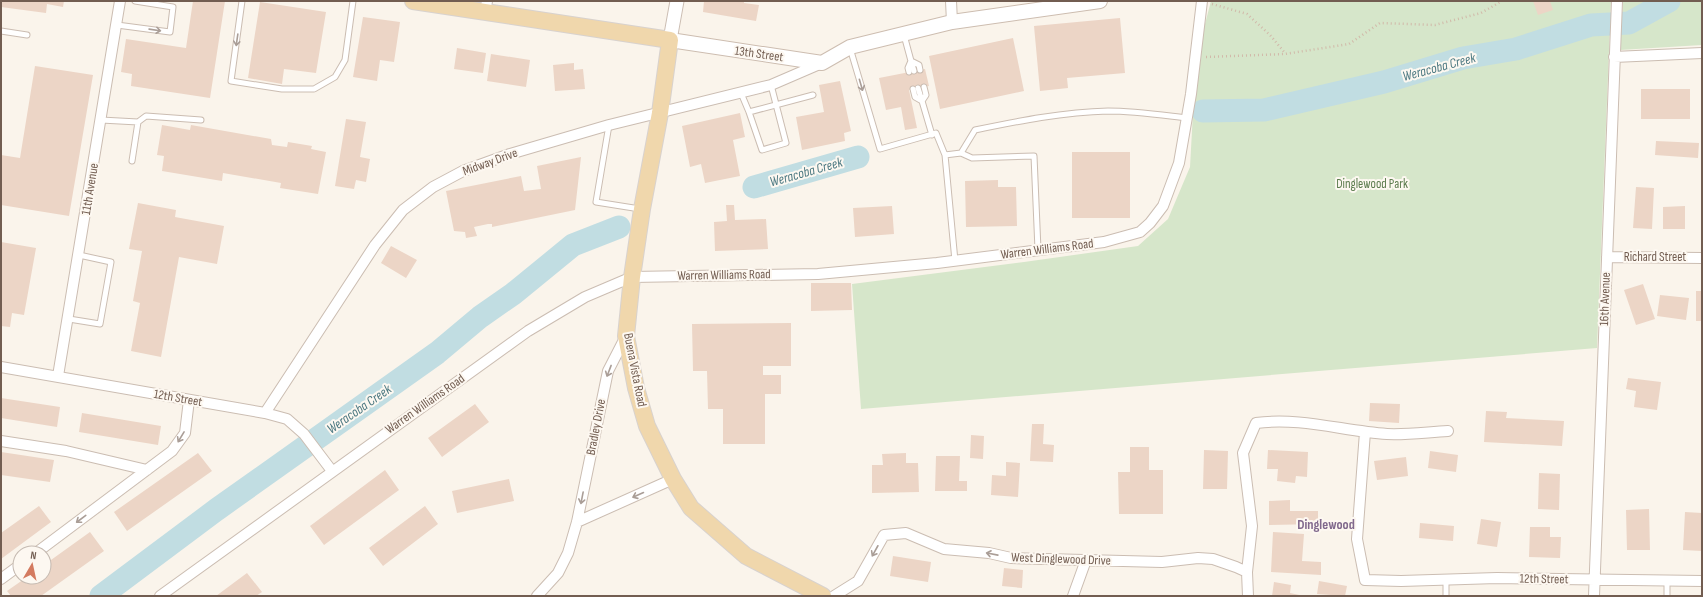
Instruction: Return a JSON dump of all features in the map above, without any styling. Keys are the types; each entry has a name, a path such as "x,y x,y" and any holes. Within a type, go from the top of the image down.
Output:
{"main road":[{"name":"13th Street","path":"413,1 486,6 670,40 822,63"},
{"path":"822,63 850,48 952,22 1084,2 1100,1"},
{"name":"Buena Vista Road","path":"670,40 660,113 642,209 632,277 626,336 636,388 647,426 673,480 691,508 746,556 823,596"}],"street":[{"name":"11th Avenue","path":"58,376 120,1"},
{"path":"670,40 677,1"},
{"path":"951,1 952,22"},
{"name":"Warren Williams Road","path":"160,596 528,331 585,297 632,277 818,274 955,261 1104,242 1140,232 1150,223 1163,206 1179,163 1196,58 1202,1"},
{"name":"16th Avenue","path":"1594,596 1616,3"},
{"path":"1614,57 1702,53"},
{"name":"Midway Drive","path":"265,413 375,245 403,210 433,187 463,171 510,154 609,126 771,85 822,63"},
{"name":"Richard Street","path":"1607,257 1702,258"},
{"name":"Bradley Drive","path":"537,596 558,573 568,553 577,522 608,371 626,336"},
{"name":"12th Street","path":"1,367 287,418 304,434 332,471"},
{"path":"47,545 172,451 184,433 189,400"},
{"path":"1248,596 1247,572 1252,526 1243,453 1256,423 1275,420 1309,422 1365,432 1388,434 1448,431"},
{"name":"12th Street","path":"1365,432 1357,539 1365,580 1497,578 1702,581"},
{"path":"1,441 66,451 147,470"},
{"path":"577,522 673,480"},
{"name":"West Dinglewood Drive","path":"834,596 858,580 884,535 906,533 944,549 989,553 1011,558 1162,562 1198,558 1213,559 1247,572"},
{"path":"1073,596 1086,560"},
{"path":"1,579 12,571"}],"lane":[{"path":"117,25 170,32 173,7 135,1"},
{"path":"242,1 230,81 282,89 314,89 335,77 345,60 353,1"},
{"path":"1,31 27,35"},
{"path":"903,34 911,61 908,68 912,72"},
{"path":"850,48 880,149 936,134 945,155 955,261"},
{"path":"911,61 919,65 920,70"},
{"path":"741,93 762,150 786,143 771,85"},
{"path":"922,101 926,95 918,88 915,97 922,101 932,135"},
{"path":"749,112 813,95"},
{"path":"961,153 975,130 1036,118 1108,111 1149,113 1187,118"},
{"path":"101,120 138,122 146,116 202,120"},
{"path":"132,162 138,122"},
{"path":"609,126 596,202 642,209"},
{"path":"945,155 961,153 972,158 1034,156 1038,250"},
{"path":"68,319 100,324 111,262 79,255"},
{"path":"1446,579 1446,596"},
{"path":"1667,580 1667,596"}],"path":[{"path":"1202,1 1247,14 1270,34 1285,54"},
{"path":"1196,58 1285,54 1349,44 1380,23 1435,24 1482,13 1502,1"}],"green space":[{"name":"Dinglewood Park","path":"1211,1 1611,1 1597,348 861,409 852,284 1138,246 1168,219 1190,167 1196,58"},
{"path":"1623,1 1702,1 1702,45 1620,50"}],"building":[{"path":"1,1 64,1 63,7 47,4 46,13 1,7"},
{"path":"193,1 225,1 210,98 131,86 132,74 121,72 126,39 186,48"},
{"path":"704,1 744,1 744,3 759,5 756,21 703,12"},
{"path":"1533,1 1550,1 1553,10 1538,15"},
{"path":"260,2 326,12 316,73 284,69 282,84 248,78"},
{"path":"363,17 400,22 394,62 380,60 377,81 353,77"},
{"path":"1120,18 1125,73 1067,78 1068,88 1040,91 1034,26"},
{"path":"1013,38 1024,91 940,109 929,56"},
{"path":"457,48 486,53 483,73 454,69"},
{"path":"491,54 530,60 526,87 487,81"},
{"path":"574,63 574,70 583,69 585,89 555,91 553,65"},
{"path":"35,66 93,75 69,216 1,205 1,155 20,158"},
{"path":"925,69 929,86 909,90 917,128 905,130 901,107 886,110 879,78"},
{"path":"840,81 851,131 844,133 845,141 802,150 796,117 824,112 819,85"},
{"path":"1641,89 1690,89 1690,119 1641,119"},
{"path":"740,113 745,137 733,140 740,176 705,183 701,164 690,167 682,126"},
{"path":"346,119 366,122 360,157 370,159 366,182 356,180 354,189 335,186"},
{"path":"162,125 190,130 191,125 271,139 272,145 287,147 288,142 312,146 311,149 326,152 318,194 280,188 281,183 223,173 222,181 162,171 164,156 157,155"},
{"path":"1656,141 1699,143 1698,158 1655,155"},
{"path":"1072,152 1130,152 1130,218 1072,218"},
{"path":"581,157 575,210 492,227 492,224 488,224 474,227 477,236 466,238 465,232 454,231 446,191 521,176 524,191 541,189 537,166"},
{"path":"998,180 998,187 1016,187 1017,226 966,227 965,181"},
{"path":"1636,187 1654,188 1652,229 1633,228"},
{"path":"138,203 176,210 175,217 224,226 217,264 179,257 161,357 131,351 140,303 133,301 142,251 129,249"},
{"path":"726,205 734,205 735,220 766,219 768,249 715,251 714,222 727,221"},
{"path":"892,206 894,234 855,237 853,208"},
{"path":"1685,206 1685,229 1663,229 1663,207"},
{"path":"1,242 36,248 24,315 12,313 10,327 1,326"},
{"path":"391,246 417,260 406,278 381,263"},
{"path":"811,283 851,283 852,310 811,311"},
{"path":"1643,284 1655,319 1636,325 1624,290"},
{"path":"1696,291 1702,291 1702,321 1696,321"},
{"path":"1660,295 1689,298 1686,320 1657,316"},
{"path":"791,323 791,366 763,366 763,375 781,375 781,394 765,394 765,444 723,444 723,409 708,409 707,371 693,371 692,324"},
{"path":"1628,378 1661,382 1657,410 1634,407 1636,391 1626,389"},
{"path":"1,398 60,407 57,427 1,418"},
{"path":"1370,403 1400,404 1399,423 1369,421"},
{"path":"475,404 489,422 442,457 428,438"},
{"path":"1486,411 1507,412 1506,418 1564,421 1562,446 1484,442"},
{"path":"82,413 161,426 158,445 79,432"},
{"path":"1032,424 1044,424 1043,444 1054,445 1053,462 1030,461"},
{"path":"971,435 984,436 983,459 970,458"},
{"path":"1130,447 1149,447 1149,470 1163,470 1163,514 1119,514 1118,472 1130,472"},
{"path":"1204,450 1228,451 1227,489 1203,489"},
{"path":"1268,450 1308,452 1307,477 1296,476 1295,483 1277,481 1278,469 1267,469"},
{"path":"1430,451 1458,455 1456,472 1428,468"},
{"path":"1,452 54,460 50,482 1,475"},
{"path":"198,453 212,471 127,531 114,512"},
{"path":"906,453 906,463 918,463 919,492 872,493 872,465 883,465 882,454"},
{"path":"936,456 960,456 959,481 967,481 967,491 935,491"},
{"path":"1406,457 1408,476 1377,480 1374,461"},
{"path":"1006,462 1020,463 1018,497 991,495 992,475 1006,476"},
{"path":"385,470 399,490 324,545 310,526"},
{"path":"1539,473 1560,474 1559,510 1538,509"},
{"path":"509,479 514,501 457,513 452,491"},
{"path":"1290,500 1290,511 1318,511 1318,524 1269,525 1269,501"},
{"path":"39,506 51,522 20,545 12,545 12,551 1,559 1,533"},
{"path":"425,506 438,524 383,566 369,548"},
{"path":"1649,509 1650,550 1627,550 1626,510"},
{"path":"1685,512 1702,513 1702,551 1683,550"},
{"path":"1481,519 1501,522 1497,547 1477,544"},
{"path":"1420,523 1454,526 1453,541 1419,538"},
{"path":"1530,527 1550,527 1550,537 1561,537 1560,558 1529,557"},
{"path":"90,532 104,551 41,596 11,596 7,591 16,585 52,585 52,559"},
{"path":"1273,532 1304,534 1302,561 1321,562 1321,575 1271,572"},
{"path":"893,556 931,562 928,582 890,576"},
{"path":"1004,568 1023,570 1022,588 1002,586"},
{"path":"247,573 262,592 256,596 216,596"},
{"path":"1319,581 1347,586 1345,596 1317,594"},
{"path":"1274,582 1291,585 1290,593 1304,596 1272,596"}],"waterway":[{"name":"Weracoba Creek","path":"1203,111 1264,110 1384,82 1463,58 1516,49 1591,25 1629,23 1669,1"},
{"name":"Weracoba Creek","path":"754,187 858,157"},
{"name":"Weracoba Creek","path":"101,596 216,510 437,353 480,317 513,294 573,245 619,227"}],"district":[{"name":"Dinglewood","path":"1326,524"}]}
